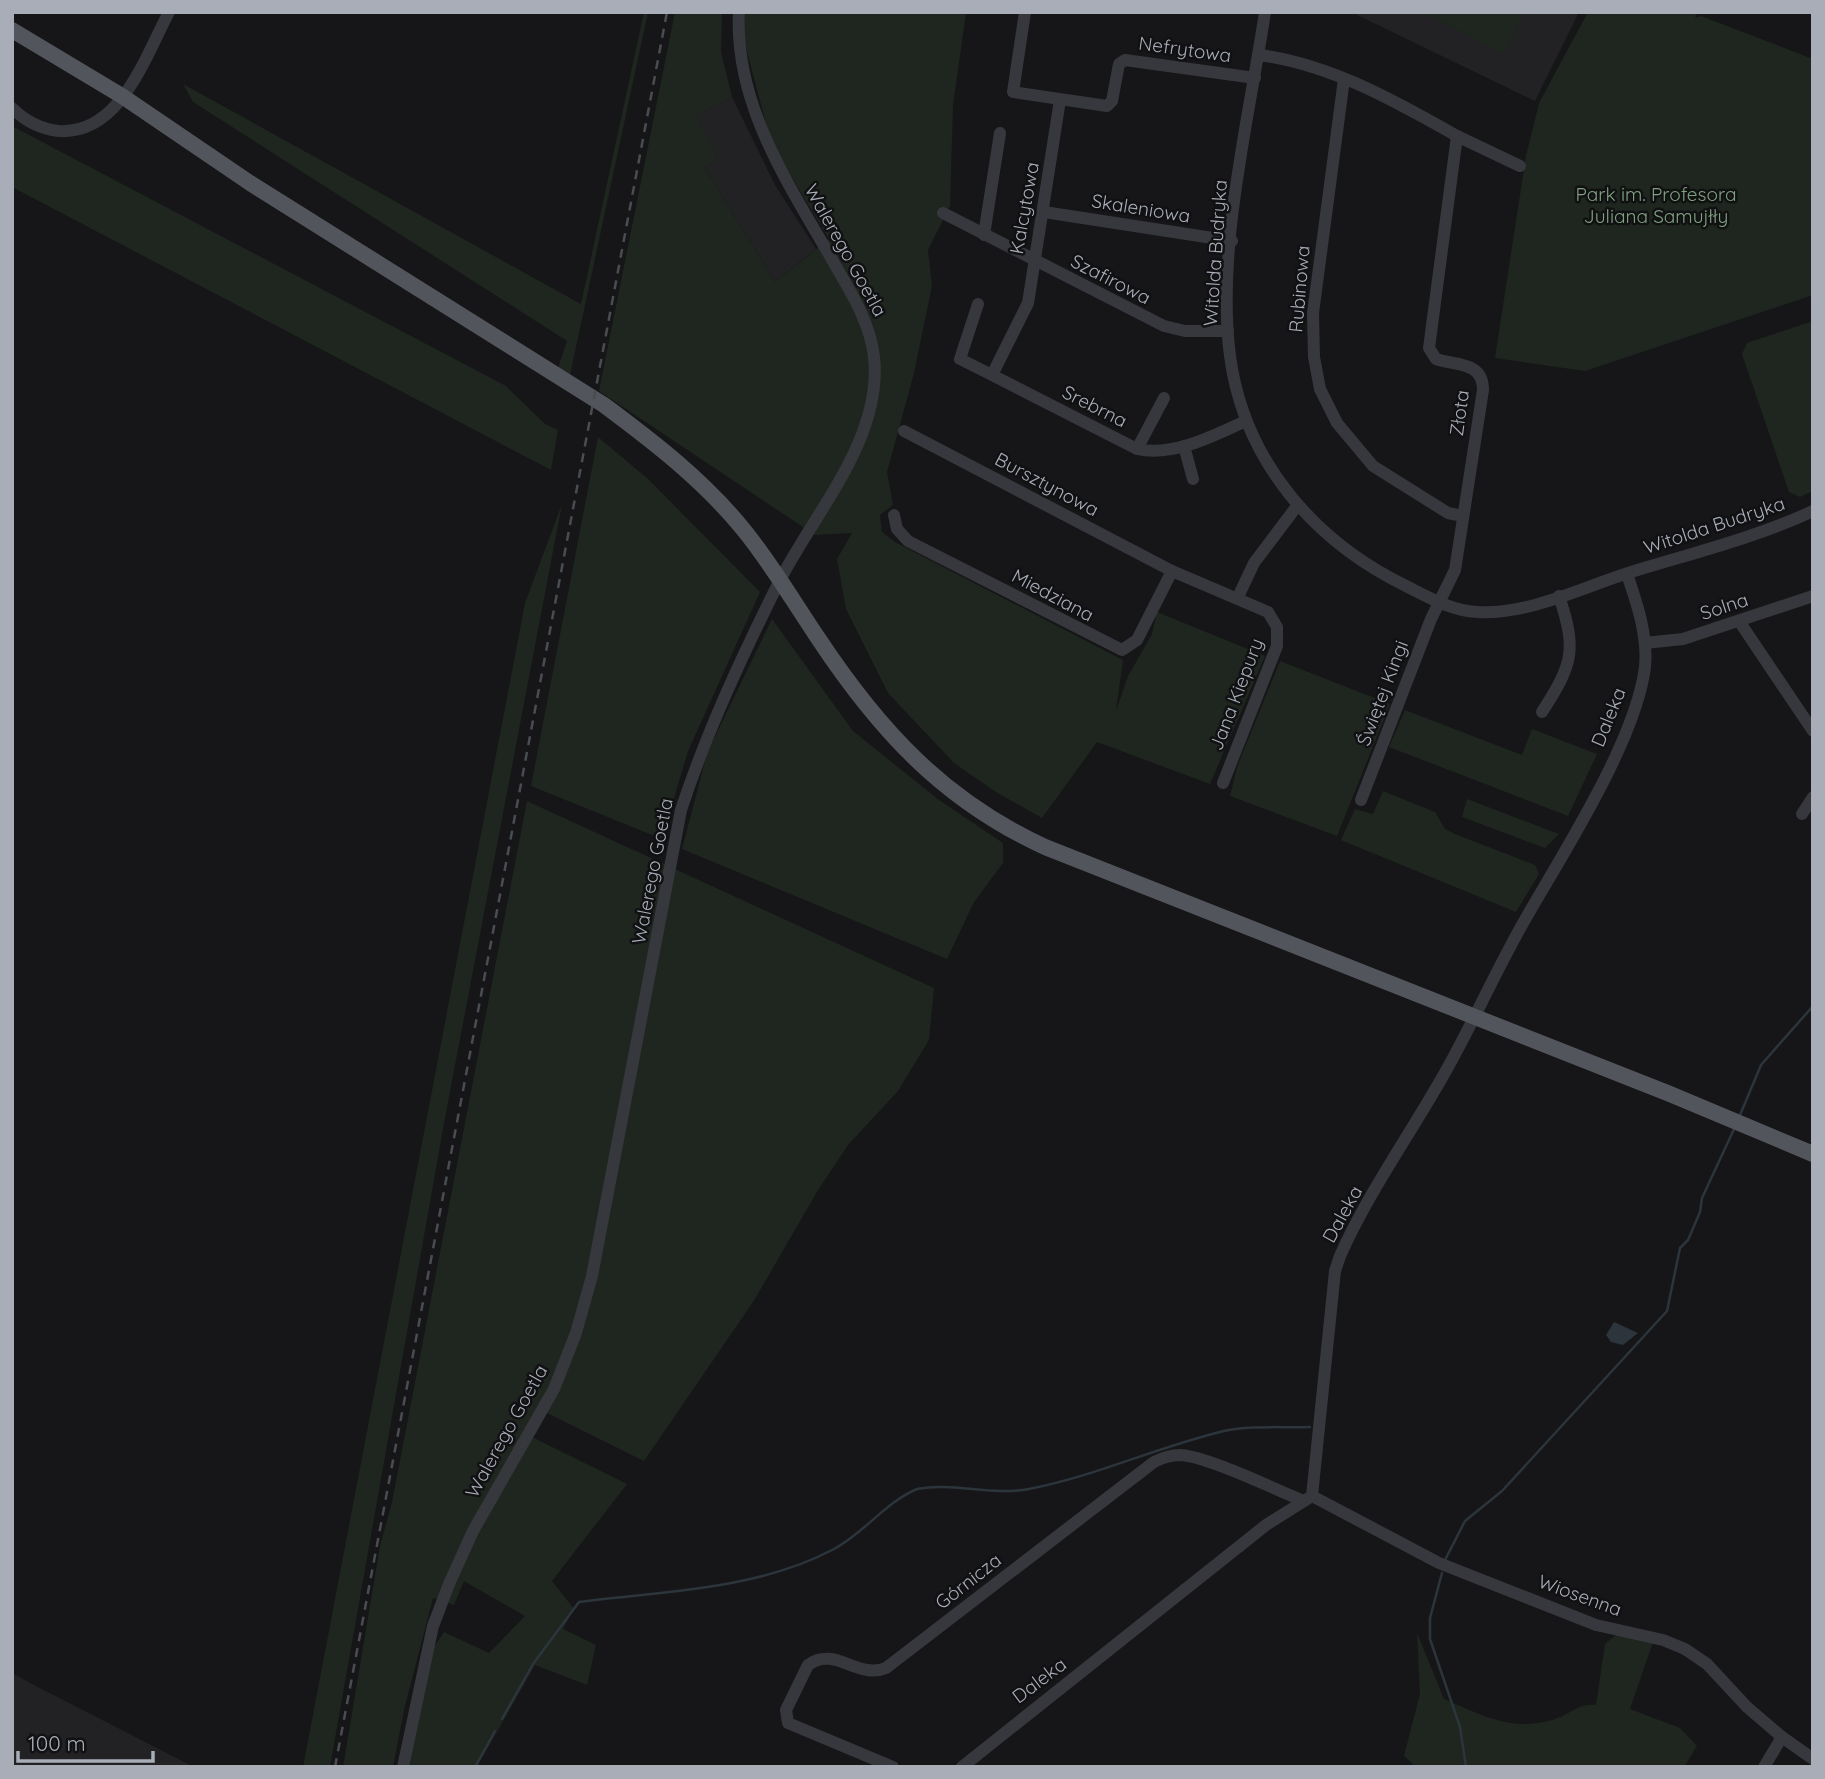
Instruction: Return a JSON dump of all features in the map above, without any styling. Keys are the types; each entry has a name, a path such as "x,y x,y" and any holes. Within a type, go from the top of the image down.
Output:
{"main road":[{"path":"12,30 593,398 653,442 718,500 780,580 877,719 938,781 972,807 1045,847 1474,1016 1813,1154"},
{"path":"12,39 119,100"}],"street":[{"path":"12,108 40,127 72,131 97,123 119,100 169,12"},
{"name":"Walerego Goetla","path":"403,1767 433,1626 449,1584 473,1531 554,1389 576,1333 592,1276 681,810 705,738 780,580 859,440 873,398 876,374 870,334 860,309 786,180 759,123 738,43 738,12"},
{"path":"1025,12 1013,92 1060,100"},
{"name":"Witolda Budryka","path":"1265,12 1231,241 1228,331 1233,379 1246,421 1264,460 1297,506 1334,542 1361,561 1440,602 1470,612 1497,612 1559,596 1813,511"},
{"path":"1258,55 1303,62 1345,79 1520,166"},
{"name":"Nefrytowa","path":"1060,100 1110,104 1119,64 1125,60 1255,78"},
{"name":"Rubinowa","path":"1345,79 1313,313 1314,357 1320,389 1337,424 1373,466 1439,508 1463,516"},
{"name":"Kalcytowa","path":"992,375 1029,298 1060,100"},
{"path":"984,235 1000,133"},
{"name":"Złota","path":"1440,602 1455,570 1483,383 1474,368 1436,359 1429,348 1457,135"},
{"name":"Skaleniowa","path":"1044,212 1231,241"},
{"name":"Szafirowa","path":"943,213 1164,327 1185,331 1228,331"},
{"name":"Srebrna","path":"978,304 960,359 1137,449 1164,452 1246,421"},
{"path":"1137,449 1164,398"},
{"name":"Bursztynowa","path":"904,431 1172,570"},
{"path":"1184,446 1194,480"},
{"path":"1238,597 1254,563 1297,506"},
{"name":"Miedziana","path":"894,515 897,528 908,541 1122,650 1137,640 1172,570"},
{"name":"Jana Kiepury","path":"1172,570 1268,612 1278,636 1269,668 1223,783"},
{"name":"Daleka","path":"962,1767 1266,1525 1308,1498 1335,1271 1340,1256 1463,1041 1474,1016 1575,834 1618,747 1642,684 1645,643 1627,574"},
{"path":"1542,712 1558,687 1572,649 1571,635 1559,596"},
{"name":"Solna","path":"1645,643 1683,639 1813,596"},
{"name":"Świętej Kingi","path":"1360,800 1440,602"},
{"path":"1739,621 1747,638 1813,731"},
{"path":"1802,814 1813,797"},
{"name":"Górnicza","path":"893,1767 788,1723 786,1710 808,1665 830,1657 874,1672 886,1668 1154,1462 1167,1457 1184,1455 1200,1459 1308,1498"},
{"name":"Wiosenna","path":"1308,1498 1439,1563 1596,1625 1654,1637 1685,1649 1707,1664 1747,1707 1813,1759"},
{"path":"1764,1767 1782,1737"}],"shaded area":[{"path":"1351,12 1579,12 1535,101"},
{"path":"732,97 775,185 816,249 775,282 704,167 696,115"},
{"path":"1614,1322 1638,1333 1623,1345 1611,1342 1606,1335"},
{"path":"12,1673 34,1685 194,1767 12,1767"}],"green space":[{"path":"644,12 648,12 570,375 558,368 567,341 193,102 183,84 581,304"},
{"path":"675,12 722,12 721,52 732,97 696,115 717,159 704,167 775,282 829,239 771,143 744,40 745,12 966,13 953,105 950,206 928,250 932,286 914,373 887,472 893,505 880,515 882,532 895,542 1123,660 1116,711 1128,676 1152,634 1157,612 1265,656 1210,784 1097,742 1042,818 996,792 954,763 888,693 846,609 837,559 852,533 815,535 599,391"},
{"path":"1518,12 1523,15 1503,53 1428,14"},
{"name":"Park im. Profesora Juliana Samujłły","path":"1588,12 1698,12 1695,18 1701,16 1813,59 1813,295 1585,371 1495,358 1526,156 1539,103"},
{"path":"12,126 506,386 545,424 558,430 551,470 12,187"},
{"path":"1813,321 1813,491 1800,497 1789,492 1742,354 1747,343"},
{"path":"598,437 648,479 760,592 688,751 662,839 531,786"},
{"path":"562,504 444,1123 330,1767 303,1767 525,603"},
{"path":"772,619 853,731 939,800 1003,843 1003,863 974,902 947,959 682,849 707,753"},
{"path":"1280,661 1390,704 1337,836 1230,796 1237,767"},
{"path":"1405,710 1522,755 1532,729 1597,754 1568,816 1389,747"},
{"path":"1383,791 1435,812 1445,829 1455,834 1535,865 1539,874 1516,912 1341,840 1355,809 1373,814"},
{"path":"1467,799 1559,834 1545,848 1462,817"},
{"path":"527,801 934,988 929,1040 898,1091 848,1145 818,1190 755,1299 644,1461 537,1408 524,1433 627,1484 552,1581 574,1609 563,1629 596,1645 587,1685 535,1665 477,1767 408,1767 434,1647 444,1632 489,1653 525,1616 464,1581 454,1605 433,1598 404,1710 393,1767 343,1767 380,1546 392,1502"},
{"path":"1417,1633 1444,1699 1498,1720 1525,1724 1555,1719 1579,1707 1596,1705 1605,1644 1617,1634 1654,1639 1630,1709 1680,1728 1697,1746 1684,1767 1416,1767 1404,1756 1420,1694"}],"waterway":[{"path":"1740,1115 1761,1065 1813,1006"},
{"path":"1445,1560 1465,1521 1502,1491 1667,1311 1680,1248 1688,1240 1700,1212 1702,1198 1735,1127"},
{"path":"502,1719 533,1664 579,1602 710,1587 774,1573 804,1563 845,1542 895,1502 917,1489 1029,1489 1078,1477 1224,1431 1255,1427 1310,1427"},
{"path":"1442,1573 1430,1618 1430,1639 1460,1727 1466,1767"},
{"path":"475,1767 495,1731"}],"railway":[{"path":"335,1767 667,12"}]}
